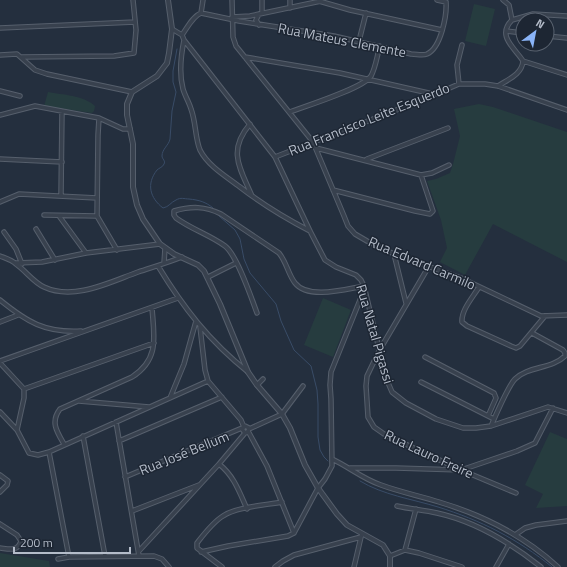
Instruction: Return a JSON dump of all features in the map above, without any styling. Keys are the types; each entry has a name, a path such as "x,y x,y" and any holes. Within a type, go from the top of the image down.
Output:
{"street":[{"path":"0,55 14,54 22,57 114,56 134,54 136,35 132,0"},
{"path":"168,0 172,29 167,63 157,76 132,92 128,98 126,110 133,144 134,187 137,206 143,219 160,244 176,255 202,268 208,277 248,372 282,414 290,428 304,464 318,488 343,521 361,535 380,543 386,548 390,556 390,567"},
{"path":"172,29 182,35 198,13 201,13 202,0"},
{"name":"Rua Edvard Carmilo","path":"232,0 234,41 238,49 313,142 348,226 352,231 367,241 394,254 455,276 528,310 545,316 567,315"},
{"path":"260,25 256,20 261,14 262,0"},
{"path":"290,0 290,8"},
{"path":"232,18 261,14 321,0 366,13 442,30"},
{"path":"437,0 445,1"},
{"path":"503,0 509,5 512,20"},
{"name":"Rua Mateus Clemente","path":"201,13 232,18 260,25 359,41 411,54 426,54 431,52 437,44 442,30 446,10 445,1"},
{"path":"359,41 366,13"},
{"path":"567,16 533,14 512,20 506,31 509,44 523,61 567,75"},
{"path":"0,28 135,22"},
{"path":"506,31 515,32"},
{"name":"Rua Natal Pigassi","path":"182,35 184,40 275,157 325,260 336,267 356,275 360,280 364,288 386,378 395,396 436,419 456,426 469,428 491,426 540,409 548,407 554,408"},
{"path":"555,37 567,38"},
{"path":"184,40 182,81 192,112 200,150 205,158 220,172 272,210 310,231"},
{"path":"459,84 457,65 462,45"},
{"path":"290,112 368,80 373,72 380,46"},
{"path":"22,57 32,68 42,73 132,92"},
{"path":"245,57 333,72 433,94"},
{"path":"498,86 518,74 523,66 523,61"},
{"name":"Rua Francisco Leite Esquerdo","path":"275,157 418,102 433,94 459,84 485,84 498,86 567,110"},
{"path":"0,91 20,96"},
{"path":"0,115 35,106 99,118 123,129 130,130"},
{"path":"61,196 62,111"},
{"path":"99,118 97,216 117,250"},
{"path":"250,124 242,136 236,152 241,170 252,196"},
{"path":"366,160 448,128"},
{"path":"316,148 422,175 432,173 449,165"},
{"path":"1,160 62,162"},
{"path":"333,190 415,212 430,214 433,211 422,175"},
{"path":"0,202 19,194 97,198"},
{"path":"201,552 288,536 294,533 318,488 330,472 332,466 331,372 364,288 337,291 304,291 298,287 293,280 286,263 279,254 221,214 211,209 202,207 175,210 174,214 176,218 225,246 236,263 257,313"},
{"path":"44,215 97,216"},
{"path":"59,216 86,253"},
{"path":"36,229 55,260"},
{"path":"4,232 16,249 22,264"},
{"path":"0,256 22,264 55,260 86,253 160,244"},
{"path":"164,263 165,248"},
{"path":"394,254 406,303"},
{"path":"172,261 176,255"},
{"path":"16,263 38,284 52,290 69,292 81,291 100,286 182,257"},
{"path":"208,277 236,263"},
{"path":"158,266 178,298 200,327 227,356 248,372"},
{"name":"Rua Lauro Freire","path":"429,266 406,303 379,352 366,381 368,417 372,424 384,434 461,470 516,493"},
{"path":"479,287 464,311 462,320 464,324 514,348 520,346 545,316"},
{"path":"17,430 24,398 24,389 0,362 178,298"},
{"path":"0,300 18,314 35,324 49,329 66,332 86,330"},
{"path":"64,444 55,426 56,416 60,409 132,377 142,370 152,355 154,343 152,308"},
{"path":"0,322 18,314"},
{"path":"170,398 184,364 196,322"},
{"path":"200,327 205,370 208,381 241,420 243,431 247,431 267,466 294,533"},
{"path":"491,426 515,378 560,360 565,356 563,350 532,333"},
{"path":"24,389 154,343"},
{"path":"425,357 494,393 496,398 488,416"},
{"path":"257,385 263,379"},
{"path":"0,412 17,430 26,449 31,454 38,455 49,452 208,381"},
{"path":"421,382 494,419"},
{"path":"139,551 219,464 247,431 282,414 304,386"},
{"path":"119,441 222,397"},
{"path":"77,401 150,407"},
{"path":"350,468 461,470 517,451 535,443 554,408 567,413"},
{"path":"116,422 139,556"},
{"name":"Rua José Bellum","path":"125,477 243,427"},
{"path":"83,436 105,556"},
{"path":"49,452 70,557"},
{"path":"332,460 350,468 357,474 382,485 444,503 474,514 495,524 537,549 558,567"},
{"path":"219,464 234,479 247,508"},
{"path":"0,475 8,482 0,492"},
{"path":"132,511 199,485"},
{"path":"222,567 201,552 197,548 197,544 223,516 234,511 282,502"},
{"path":"397,506 438,513 488,532 509,544 541,567"},
{"path":"405,550 416,509"},
{"path":"514,535 525,528 536,525 567,521"},
{"path":"0,524 17,535 21,541 19,547 16,549 0,548"},
{"path":"275,567 294,555 361,535"},
{"path":"354,567 361,535"},
{"path":"496,567 509,544"},
{"path":"390,556 405,550 462,567"},
{"path":"58,559 70,557 105,556 159,557 169,567"}],"green space":[{"path":"474,4 495,9 486,46 465,41"},
{"path":"48,92 73,96 90,102 95,106 94,111 92,113 44,106"},
{"path":"479,104 493,107 567,132 567,262 493,224 465,275 440,262 447,248 441,220 427,181 450,173 460,136 454,109"},
{"path":"323,298 351,310 333,357 304,345"},
{"path":"550,432 567,439 567,506 536,508 543,494 525,485"},
{"path":"0,553 49,561 50,567 0,567"}],"waterway":[{"path":"177,49 173,71 173,82 176,92 172,111 170,139 162,154 164,161 163,166 157,170 151,180 152,195 163,208 181,198 193,199 208,204 213,208"},
{"path":"219,216 235,230 240,239 244,259 250,273 276,304 281,321 294,350 311,366 317,390 318,437 320,450 328,461"},
{"path":"360,481 378,490 454,512 484,524 512,539 552,567"}]}
